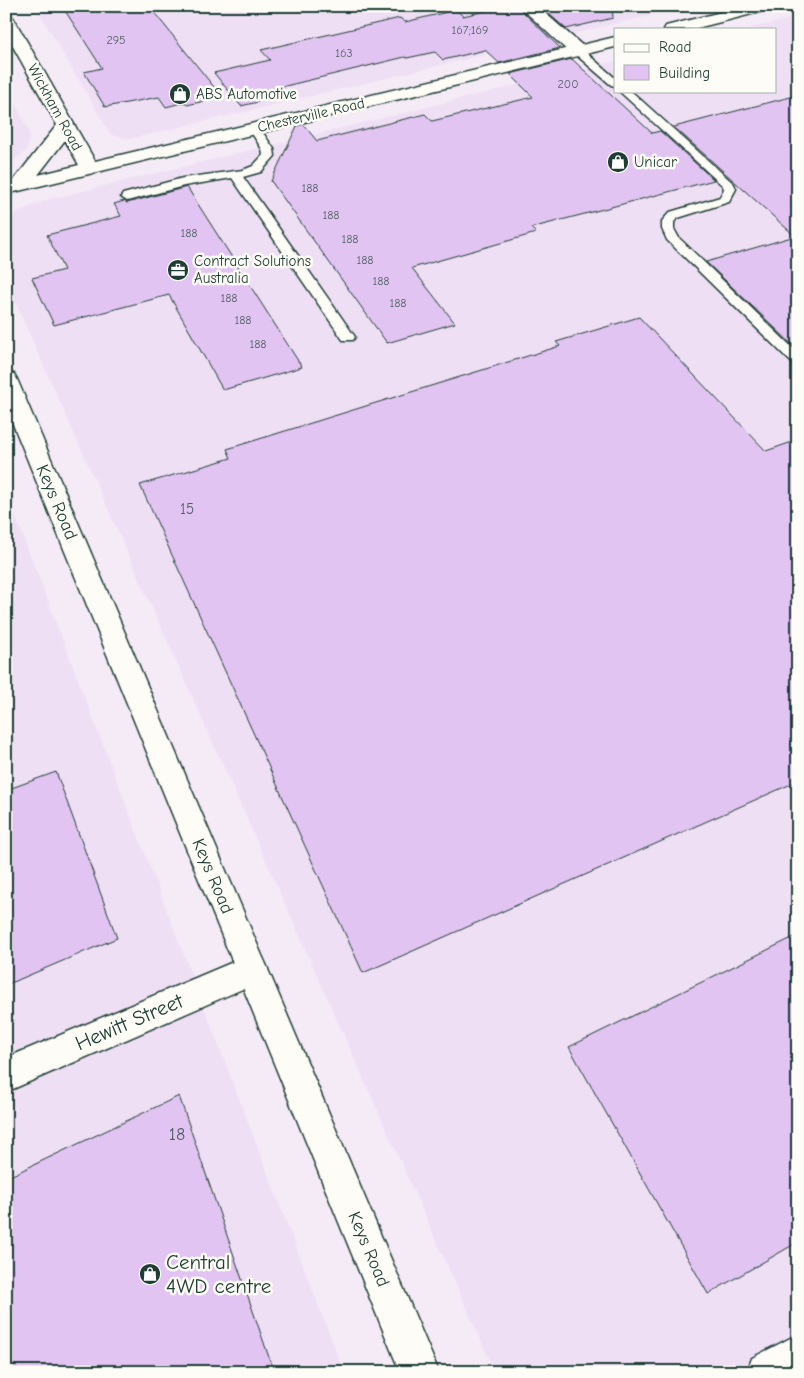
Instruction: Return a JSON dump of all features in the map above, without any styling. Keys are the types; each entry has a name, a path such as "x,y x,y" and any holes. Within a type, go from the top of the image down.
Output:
{"main road":[{"path":"527,6 578,51"},
{"path":"676,28 766,6"},
{"name":"Wickham Road","path":"6,19 90,168"},
{"name":"Chesterville Road","path":"11,188 614,42"},
{"path":"11,188 66,126"},
{"name":"Keys Road","path":"6,379 420,1372"},
{"name":"Hewitt Street","path":"6,1075 252,969"},
{"path":"766,1372 798,1353"}],"lane":[{"path":"578,51 614,82"},
{"path":"625,92 728,184 730,189 725,199 674,215 668,221 668,229 673,240 798,361"},
{"path":"127,197 183,182 236,175 257,169 269,156 268,149 255,129"},
{"path":"236,175 348,337"}],"shaded area":[{"path":"35,6 691,6 130,139 111,135"},
{"path":"798,17 798,1372 495,1372 6,282 6,219 17,212 46,200 614,61 614,92 776,92 776,28 751,28"},
{"path":"6,85 30,136 26,151 6,166"},
{"path":"6,492 179,942 344,1372 6,1372"}],"building":[{"path":"62,6 149,6 222,97 187,105 185,102 166,107 159,97 105,107 84,72 102,68"},
{"path":"508,6 517,6 560,48 499,63 485,50 443,60 435,52 405,57 273,89 279,97 241,106 214,73 270,60 261,50 400,18 405,22 456,10 463,16"},
{"path":"540,6 612,6 613,18 566,29"},
{"path":"572,59 652,133 660,131 714,180 531,228 536,233 412,268 455,323 387,343 271,181 297,126 303,124 317,141 425,114 432,121 533,97 510,74"},
{"path":"798,95 798,350 706,262 795,236 674,127"},
{"path":"187,187 302,367 223,390 169,295 54,325 32,278 64,270 47,235 121,216 114,204 124,201 127,203"},
{"path":"639,317 766,451 798,440 798,781 363,973 140,485 231,458 227,449 560,346 556,342"},
{"path":"56,772 117,938 6,985 6,790"},
{"path":"798,935 798,1242 708,1294 569,1047"},
{"path":"179,1096 274,1372 6,1372 6,1178"}],"place":[{"name":"ABS Automotive","path":"180,94"},
{"name":"Unicar","path":"618,162"},
{"name":"Contract Solutions Australia","path":"178,270"},
{"name":"Central 4WD centre","path":"150,1274"}]}
